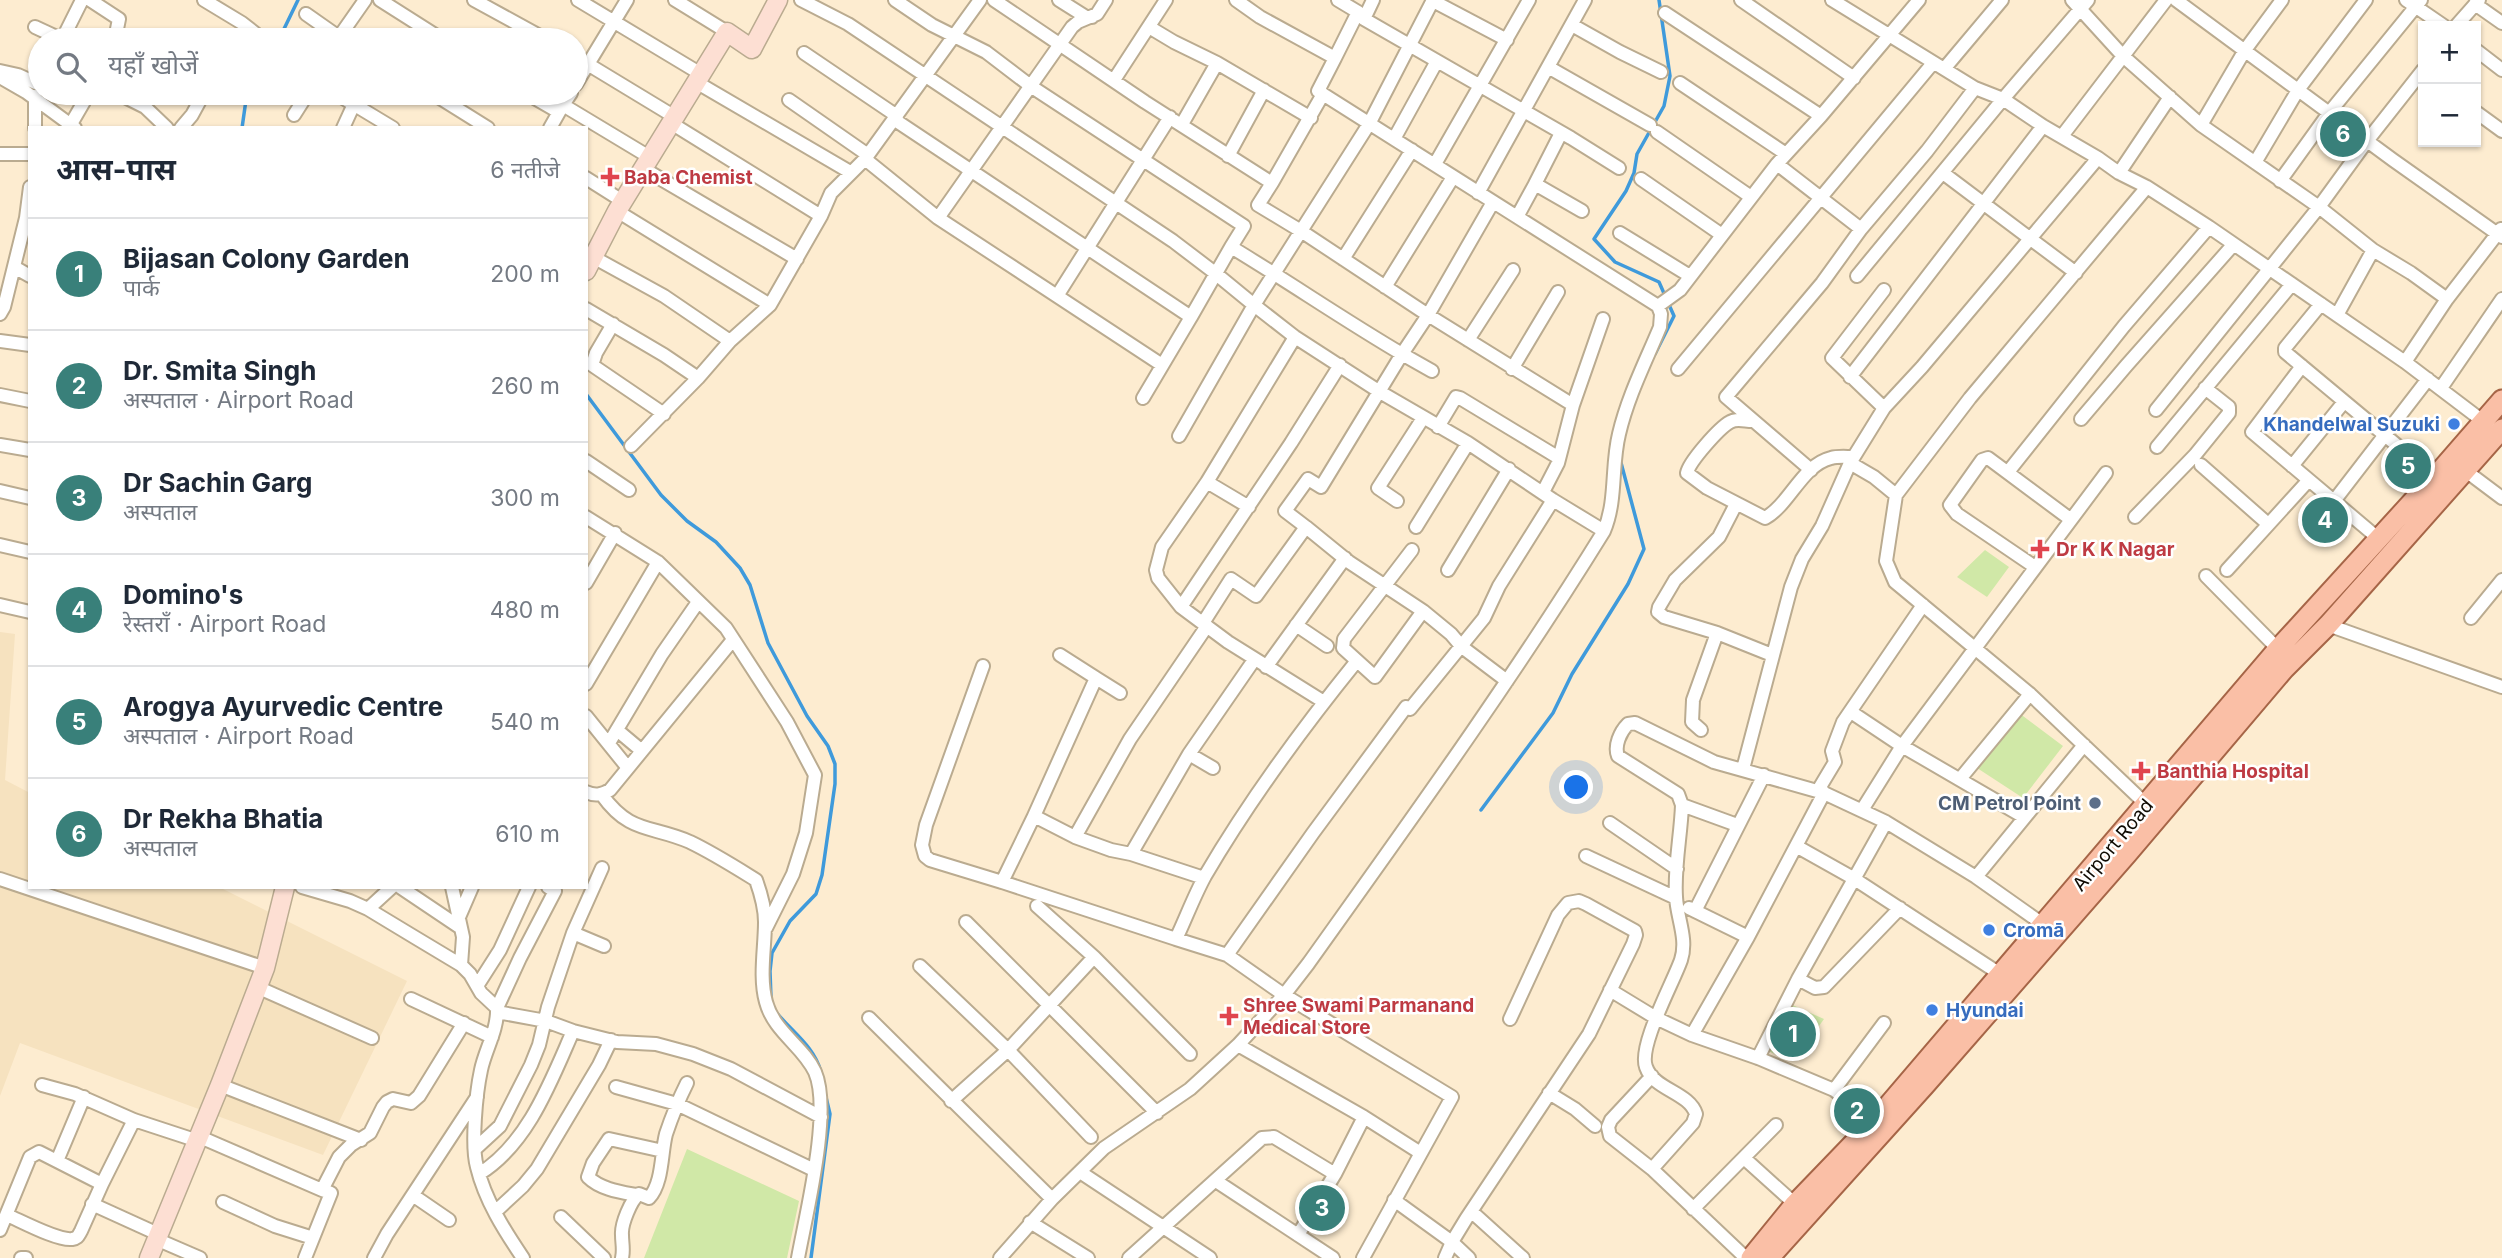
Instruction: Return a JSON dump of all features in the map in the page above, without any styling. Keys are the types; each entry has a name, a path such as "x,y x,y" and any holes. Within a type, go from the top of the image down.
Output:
{"main road":[{"name":"Airport Road","path":"1749,1258 1875,1121 2043,925 2328,625 2466,471 2495,428 2502,400"},
{"name":"Airport Road","path":"1769,1258 1934,1074 2153,810 2278,649 2435,477 2495,428"}],"street":[{"path":"69,28 82,0"},
{"path":"90,0 119,19 116,28"},
{"path":"347,28 365,0"},
{"path":"380,0 424,28"},
{"path":"474,0 525,28"},
{"path":"578,0 850,172"},
{"path":"588,53 615,22 627,0"},
{"path":"675,0 752,48 777,0"},
{"path":"802,0 848,24 926,75 1216,272 1254,306 1295,337 1380,392 1468,443 1604,531"},
{"path":"895,0 932,25 986,52 1032,87 1244,226"},
{"path":"631,446 730,341 770,304 821,216 831,193 867,157 979,0"},
{"path":"994,0 1272,183"},
{"path":"1059,0 1086,17 1092,17"},
{"path":"938,218 1077,22 1097,15 1106,0"},
{"path":"1114,80 1166,0"},
{"path":"1236,0 1259,17 1335,58"},
{"path":"1338,0 1619,168"},
{"path":"1373,0 1335,58 1318,91 1452,177 1661,304"},
{"path":"1179,436 1254,306 1369,124 1433,0 1507,40"},
{"path":"1435,164 1529,0"},
{"path":"1478,193 1585,0"},
{"path":"1741,0 1854,78"},
{"path":"1661,304 1679,290 1781,159 1891,36 1919,0"},
{"path":"1678,369 1820,198 1938,66 2002,0"},
{"path":"2062,136 2166,0"},
{"path":"2176,0 2367,141 2500,233 2447,299 2405,362"},
{"path":"2201,125 2245,50 2282,0"},
{"path":"2256,161 2298,90 2367,0"},
{"path":"209,1 249,28"},
{"path":"1841,2 1938,66 1975,88 2003,99 2209,227 2405,362 2495,428"},
{"path":"2280,181 2414,2 2438,21"},
{"path":"2460,21 2477,2 2502,23"},
{"path":"1857,276 2080,3 2123,55 2201,125 2256,161 2373,250 2447,299"},
{"path":"1665,13 1821,116"},
{"path":"306,14 325,28"},
{"path":"1572,25 1661,72"},
{"path":"1149,27 1311,118"},
{"path":"727,32 620,207 590,264 664,296 730,341"},
{"path":"804,53 1191,317"},
{"path":"2481,54 2502,70"},
{"path":"1394,139 1437,61"},
{"path":"1182,124 1217,63"},
{"path":"588,64 821,216"},
{"path":"1548,67 1654,128 1751,197"},
{"path":"0,71 28,80"},
{"path":"0,77 28,94"},
{"path":"2156,410 2319,207 2367,141 2418,78"},
{"path":"1680,83 1781,159 1820,198 1861,229"},
{"path":"1811,470 1726,397 1822,283 1861,229 1927,151 1975,88"},
{"path":"1228,156 1264,90"},
{"path":"1143,398 1323,94"},
{"path":"2119,173 2170,97"},
{"path":"789,100 867,157 938,218 1163,365"},
{"path":"33,105 35,126"},
{"path":"41,105 73,126 83,105"},
{"path":"141,105 164,126"},
{"path":"183,126 197,105"},
{"path":"294,115 300,105"},
{"path":"344,126 354,105"},
{"path":"356,105 390,126"},
{"path":"451,105 485,126"},
{"path":"552,105 588,126"},
{"path":"551,126 564,105"},
{"path":"2481,116 2502,131"},
{"path":"1057,296 1170,117"},
{"path":"588,126 797,259"},
{"path":"1850,377 2043,126"},
{"path":"1517,216 1561,133"},
{"path":"1343,259 1412,149"},
{"path":"0,154 28,154"},
{"path":"1743,769 1791,587 1852,460 1884,408 1922,367 2098,158"},
{"path":"1943,173 2076,273"},
{"path":"1385,287 1452,177"},
{"path":"1641,179 1721,235"},
{"path":"588,180 620,207 770,304"},
{"path":"1535,184 1582,211"},
{"path":"2147,187 1970,398 1896,495 1886,561 1895,582 2030,694 2153,810"},
{"path":"1493,202 1428,315 1321,487 1308,479 1286,511 1345,558 1423,611 1451,634 1461,647 1507,681"},
{"path":"1258,205 1512,369 1573,405"},
{"path":"0,314 28,219"},
{"path":"2008,472 2124,326 2209,227"},
{"path":"1620,233 1690,276"},
{"path":"2081,419 2233,245"},
{"path":"1231,247 1354,326 1432,371"},
{"path":"2337,315 2373,250"},
{"path":"14,267 28,275"},
{"path":"1468,340 1513,270"},
{"path":"2157,447 2292,284"},
{"path":"1884,290 1832,355 1833,360 1884,408"},
{"path":"1512,369 1558,292"},
{"path":"2441,388 2502,299"},
{"path":"1000,1258 1030,1222 1104,1147 1190,1089 1238,1045 1284,995 1507,681 1608,522 1615,481 1618,438 1628,401 1660,327 1661,304"},
{"path":"2321,304 2284,350 2435,477"},
{"path":"588,310 698,378"},
{"path":"1227,955 1320,823 1408,708 1484,618 1548,496 1573,405 1604,320"},
{"path":"613,324 592,365 664,414"},
{"path":"1295,337 1207,482 1162,547 1156,570 1158,578 1181,607 1254,660 1324,702"},
{"path":"0,341 28,345"},
{"path":"1181,607 1292,443 1340,365"},
{"path":"2302,366 2251,430 2379,539"},
{"path":"2334,501 2428,379"},
{"path":"2135,516 2195,455 2229,413 2230,407 2205,387"},
{"path":"0,395 28,401"},
{"path":"1438,427 1456,397 1460,398 1559,458"},
{"path":"2292,466 2344,402"},
{"path":"1396,501 1378,488 1423,418"},
{"path":"1752,421 1731,421 1722,428 1687,470 1689,475 1735,504 1767,517 1783,503 1811,470 1829,458 1852,460 1896,495"},
{"path":"1416,527 1468,443"},
{"path":"0,445 28,450"},
{"path":"2035,567 1957,514 1950,505 1986,458 2070,519"},
{"path":"588,462 629,489"},
{"path":"2201,465 2268,524"},
{"path":"1448,570 1509,469"},
{"path":"2466,471 2502,498"},
{"path":"1862,810 1902,746 2106,473"},
{"path":"2227,570 2308,481"},
{"path":"1207,482 1249,507"},
{"path":"0,491 28,498"},
{"path":"1735,504 1719,537 1675,580 1659,607 1659,614 1772,655"},
{"path":"588,518 658,562 726,628 787,722 815,775 813,802 793,874 764,933"},
{"path":"1075,837 1130,739 1205,625 1231,579 1256,596 1306,527"},
{"path":"588,580 615,533"},
{"path":"0,545 28,552"},
{"path":"1412,550 1342,644 1345,653 1372,677 1377,676 1423,611"},
{"path":"1266,667 1345,558"},
{"path":"588,681 658,562"},
{"path":"2206,576 2278,649"},
{"path":"2471,618 2502,580"},
{"path":"609,743 662,654 698,601"},
{"path":"0,605 28,612"},
{"path":"1824,793 1820,787 1835,762 1832,751 1843,722 1923,605"},
{"path":"1296,625 1327,646"},
{"path":"2328,625 2502,687"},
{"path":"1701,730 1692,722 1691,706 1717,633"},
{"path":"588,793 602,795 610,790 732,641"},
{"path":"1060,656 1120,692"},
{"path":"1131,854 1189,754 1254,660"},
{"path":"1176,939 1204,878 1249,805 1356,662"},
{"path":"983,666 926,825 922,845 925,856 930,860 1227,955 1284,995 1452,1097 1363,1258"},
{"path":"1002,882 1096,678"},
{"path":"1960,779 2030,694"},
{"path":"1850,712 1902,746 2024,817"},
{"path":"588,718 628,768"},
{"path":"1652,1169 1693,1123 1696,1114 1690,1104 1652,1076 1646,1068 1645,1060 1656,1018 1684,950 1676,900 1682,805 1678,794 1618,756 1616,749 1628,723 1635,723 1714,762 1824,793 1862,810 1976,877 2043,925"},
{"path":"617,730 642,751"},
{"path":"1976,877 2084,746"},
{"path":"1189,754 1213,768"},
{"path":"1695,911 1764,775"},
{"path":"1692,1035 1748,937 1824,793"},
{"path":"602,795 611,808 632,824 686,841 757,880 763,898 763,984 767,1004 781,1031 811,1063 820,1091 821,1117 814,1170 797,1258"},
{"path":"1682,805 1737,825"},
{"path":"1034,816 1075,837 1204,878"},
{"path":"1758,1058 1798,979 1885,822"},
{"path":"1610,823 1677,869"},
{"path":"1796,846 1853,878 2000,974"},
{"path":"1586,856 1748,937"},
{"path":"475,1149 500,1126 531,1065 573,933 601,868"},
{"path":"0,879 28,888"},
{"path":"30,889 265,968"},
{"path":"149,1258 199,1139 265,968 285,889"},
{"path":"309,889 368,909 461,965 497,1010 611,1040 656,1044 693,1054 731,1069 821,1117"},
{"path":"368,909 390,889"},
{"path":"403,889 460,922"},
{"path":"452,889 460,922 463,954 461,965"},
{"path":"460,922 470,889"},
{"path":"477,986 500,950 529,889"},
{"path":"523,1258 495,1212 479,1174 475,1149 478,1097 481,1069 492,1037 497,1010 554,889"},
{"path":"1445,1258 1452,1242 1589,1034 1633,944 1635,930 1579,901 1568,902 1558,915 1510,1019"},
{"path":"1037,906 1094,957 1190,1054"},
{"path":"1798,979 1815,988 1824,987 1900,908"},
{"path":"966,922 1157,1113"},
{"path":"573,933 604,946"},
{"path":"951,1101 1008,1050 1094,957"},
{"path":"919,966 1008,1050 1091,1137"},
{"path":"257,987 372,1038"},
{"path":"1610,990 1656,1018 1692,1035 1758,1058 1834,1090 1875,1121"},
{"path":"411,999 492,1037"},
{"path":"869,1018 1052,1199"},
{"path":"323,1190 339,1157 351,1145 370,1133 387,1102 393,1099 407,1104 415,1101 464,1023"},
{"path":"1834,1090 1884,1023"},
{"path":"479,1174 516,1140 553,1077 573,1031"},
{"path":"495,1212 523,1186 537,1168 611,1040"},
{"path":"1238,1045 1364,1117 1419,1153"},
{"path":"1652,1076 1608,1126 1610,1136 1652,1169 1749,1258"},
{"path":"663,1151 613,1139 606,1141 588,1177 614,1190 649,1198 653,1194 677,1104 687,1083"},
{"path":"42,1084 84,1097 134,1120 199,1139 331,1193 305,1258"},
{"path":"220,1085 360,1140"},
{"path":"616,1087 677,1104 814,1170"},
{"path":"1549,1093 1575,1109 1595,1126"},
{"path":"57,1161 84,1097"},
{"path":"374,1258 387,1234 478,1097"},
{"path":"1298,1236 1335,1174 1364,1117"},
{"path":"7,1215 60,1237 72,1239 78,1236 134,1120"},
{"path":"1693,1209 1776,1125"},
{"path":"1129,1258 1257,1141 1268,1136 1335,1174"},
{"path":"0,1230 30,1157 38,1152 102,1184"},
{"path":"1744,1158 1795,1205"},
{"path":"1080,1172 1210,1258"},
{"path":"1216,1181 1333,1258"},
{"path":"622,1258 624,1250 621,1234 636,1195"},
{"path":"414,1196 449,1220"},
{"path":"1394,1200 1452,1242 1469,1258"},
{"path":"223,1202 275,1226 313,1238"},
{"path":"92,1204 200,1258"},
{"path":"1472,1212 1523,1258"},
{"path":"561,1217 604,1258"},
{"path":"1030,1222 1088,1258"}],"shaded area":[{"path":"0,632 15,634 5,780 28,792 28,889 223,889 407,981 323,1155 20,1043 0,1096"}],"green space":[{"path":"1985,550 2009,567 1987,597 1957,577"},
{"path":"2019,713 2063,746 2023,798 1974,766"},
{"path":"1788,1003 1824,1019 1794,1061 1765,1050"},
{"path":"687,1149 799,1201 787,1258 644,1258"}],"waterway":[{"path":"284,28 298,0"},
{"path":"1655,354 1674,316 1659,282 1615,262 1594,239 1626,191 1634,173 1637,154 1664,106 1670,76 1659,0"},
{"path":"242,126 245,105"},
{"path":"588,397 661,495 687,521 716,542 740,568 750,585 768,643 807,716 828,746 835,764 835,784 822,875 816,894 790,921 772,953 771,998"},
{"path":"1481,810 1553,713 1572,674 1628,584 1644,549 1620,459"},
{"path":"776,1012 808,1047 821,1072"},
{"path":"811,1258 830,1114 825,1093"}],"place":[{"name":"Dr Rekha Bhatia","path":"2343,134"},
{"name":"Baba Chemist","path":"610,177"},
{"name":"Khandelwal Suzuki","path":"2454,424"},
{"name":"Arogya Ayurvedic Centre","path":"2408,466"},
{"name":"Domino's","path":"2325,520"},
{"name":"Dr K K Nagar","path":"2040,549"},
{"name":"Banthia Hospital","path":"2141,771"},
{"name":"CM Petrol Point","path":"2095,803"},
{"name":"Cromā","path":"1989,930"},
{"name":"Hyundai","path":"1932,1010"},
{"name":"Shree Swami Parmanand Medical Store","path":"1229,1016"},
{"name":"Bijasan Colony Garden","path":"1793,1034"},
{"name":"Dr. Smita Singh","path":"1857,1111"},
{"name":"Dr Sachin Garg","path":"1322,1208"}]}
